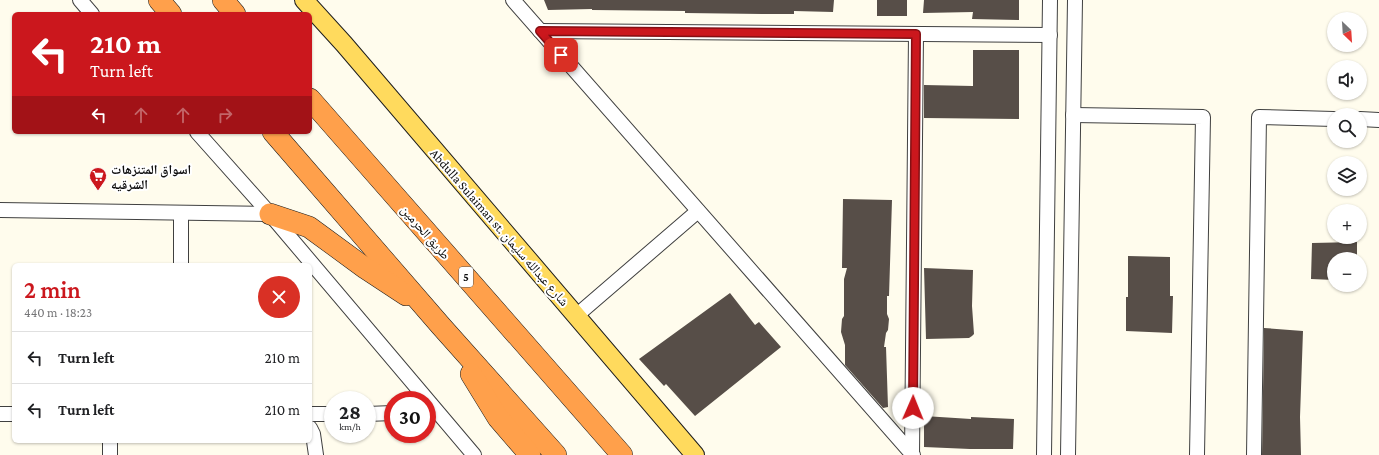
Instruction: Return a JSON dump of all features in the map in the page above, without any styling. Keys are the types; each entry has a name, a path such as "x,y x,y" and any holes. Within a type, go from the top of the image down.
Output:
{"highway":[{"path":"158,0 169,12"},
{"path":"223,0 233,12"},
{"name":"طريق الحرمين","path":"312,101 622,455"},
{"path":"275,134 441,326 556,455"},
{"path":"270,214 309,226 365,268 427,309"},
{"path":"441,326 498,418 530,455"}],"main road":[{"name":"Abdulla Sulaiman st. شارع عبدالله سليمان","path":"304,0 344,44 695,455"}],"street":[{"path":"80,0 90,12"},
{"path":"513,0 912,455"},
{"path":"1044,455 1050,0"},
{"path":"1068,455 1075,0"},
{"path":"540,31 1050,35"},
{"path":"912,455 916,34"},
{"path":"1073,115 1203,117 1197,455"},
{"path":"1254,455 1259,118 1327,119"},
{"path":"1367,119 1379,120"},
{"path":"199,134 270,214 310,263"},
{"path":"0,210 270,214"},
{"path":"576,316 698,211"},
{"path":"181,213 181,263"},
{"path":"312,265 415,391"},
{"path":"0,414 12,414"},
{"path":"312,414 324,414"},
{"path":"436,416 474,455"},
{"path":"312,432 316,455"},
{"path":"110,443 110,455"}],"building":[{"path":"544,0 834,0 833,12 794,11 794,14 762,14 685,13 685,11 592,9 548,10"},
{"path":"877,0 907,0 907,16 877,16"},
{"path":"924,0 1019,0 1019,20 972,19 973,12 923,13"},
{"path":"973,50 1019,50 1019,119 924,118 924,85 973,86"},
{"path":"843,199 892,200 889,296 887,296 887,314 889,319 884,347 886,347 888,407 883,408 845,365 845,345 841,332 842,319 844,316 844,279 847,268 842,268"},
{"path":"1312,243 1357,244 1357,252 1327,252 1327,280 1311,279"},
{"path":"1128,256 1170,257 1170,296 1173,296 1172,333 1126,331"},
{"path":"924,268 973,270 972,306 974,334 972,336 969,338 926,339"},
{"path":"730,293 755,325 759,322 781,347 695,416 666,384 664,386 639,359"},
{"path":"1264,328 1303,331 1300,417 1301,455 1262,455"},
{"path":"924,416 971,419 971,417 1014,419 1013,449 924,447"}],"place":[{"name":"اسواق المتنزهات الشرقيه","path":"98,191"}],"route":[{"path":"561,55 540,31 916,34 913,408"}]}
